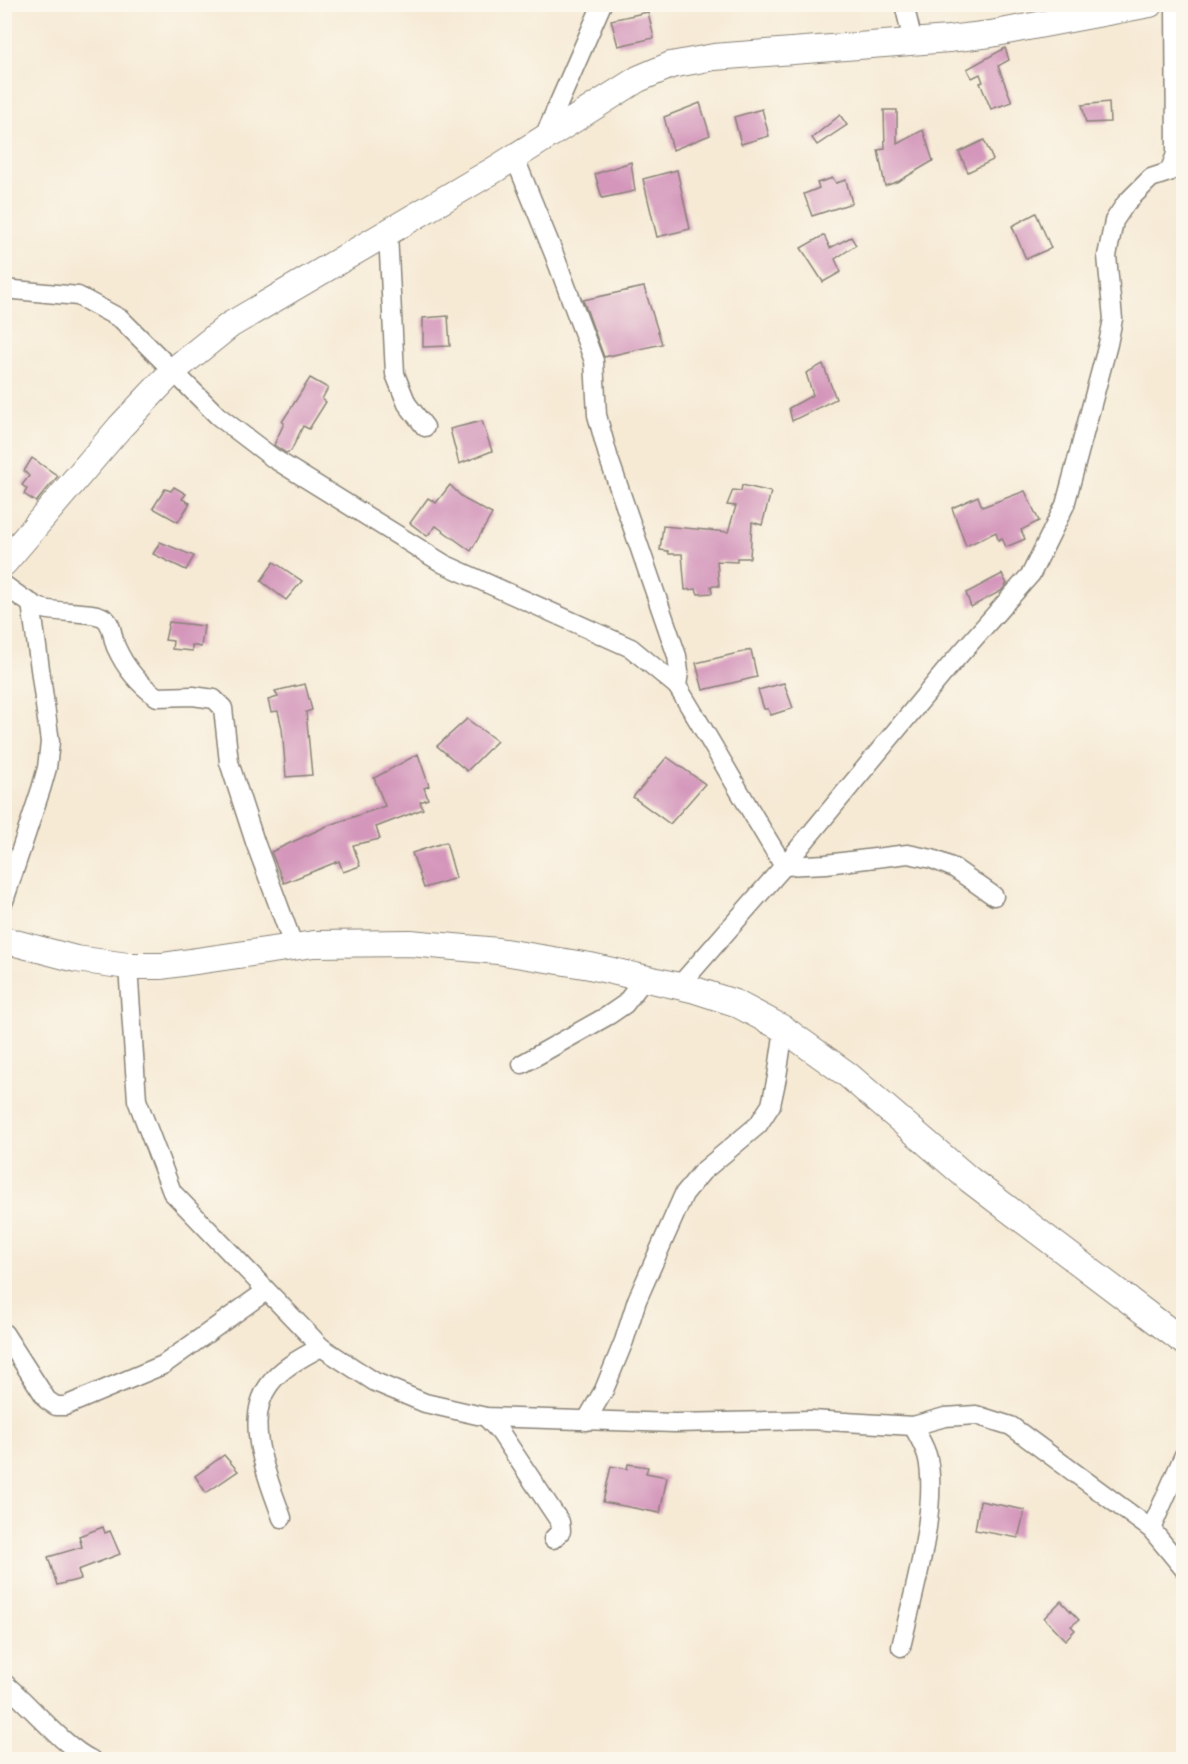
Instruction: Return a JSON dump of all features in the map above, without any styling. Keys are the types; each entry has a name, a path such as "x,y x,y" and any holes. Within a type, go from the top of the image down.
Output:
{"street":[{"path":"544,137 602,4"},
{"path":"904,4 913,42"},
{"path":"4,563 120,427 174,370 230,325 388,233 638,79 671,65 714,57 992,34 1150,4"},
{"path":"679,986 784,866 947,669 1031,574 1065,505 1108,344 1113,319 1107,256 1114,221 1126,203 1151,178 1176,174 1175,4"},
{"path":"514,156 594,361 597,415 609,459 677,656 679,672 677,686"},
{"path":"388,233 395,374 406,404 425,427"},
{"path":"4,289 78,296 121,319 218,416 273,459 444,564 631,648 677,686 718,751 784,866"},
{"path":"4,585 42,609 95,614 104,618 110,625 116,647 137,680 157,697 193,696 214,699 223,708 229,762 255,842 294,947"},
{"path":"4,901 41,789 47,768 50,742 31,603"},
{"path":"784,866 826,864 908,854 932,859 954,868 994,896"},
{"path":"4,940 76,959 128,966 162,966 314,944 410,943 498,951 590,966 679,986 735,1003 784,1029 848,1075 970,1180 1184,1342"},
{"path":"128,966 137,1100 172,1192 321,1347 375,1382 424,1403 486,1417 675,1423 811,1420 913,1426 945,1417 976,1415 1011,1426 1151,1529 1184,1569"},
{"path":"522,1064 625,1004 645,978"},
{"path":"586,1421 604,1390 638,1300 684,1194 702,1172 758,1125 771,1105 784,1029"},
{"path":"4,1333 47,1400 56,1406 65,1406 163,1365 266,1292"},
{"path":"282,1518 261,1457 257,1426 259,1403 269,1384 290,1365 321,1347"},
{"path":"486,1417 500,1432 560,1522 561,1531 553,1539"},
{"path":"901,1647 927,1527 931,1484 928,1457 913,1426"},
{"path":"1151,1529 1184,1455"},
{"path":"4,1683 66,1742 92,1760"}],"building":[{"path":"648,12 654,38 618,46 611,20"},
{"path":"1005,48 1009,60 998,66 1012,102 991,109 980,83 983,82 980,74 972,78 967,69"},
{"path":"1109,102 1110,122 1086,123 1082,105"},
{"path":"700,103 710,135 673,150 664,117"},
{"path":"762,109 769,136 741,144 734,117"},
{"path":"884,110 897,110 897,144 923,130 933,161 899,181 885,186 878,150 885,149"},
{"path":"840,115 847,125 817,145 812,138"},
{"path":"984,140 993,160 968,172 959,152"},
{"path":"631,162 635,191 602,198 595,174"},
{"path":"677,170 690,229 657,237 643,179"},
{"path":"833,178 836,183 846,180 852,203 812,216 804,194 819,188 817,183"},
{"path":"1036,213 1051,248 1026,259 1012,226"},
{"path":"824,235 830,248 851,237 856,245 835,259 841,272 823,282 801,248"},
{"path":"644,287 662,344 604,357 583,300"},
{"path":"448,316 450,346 423,347 423,318"},
{"path":"823,364 836,399 792,421 789,408 813,395 806,373"},
{"path":"310,378 328,388 322,399 326,402 309,429 303,426 291,451 286,453 274,445 284,423 282,422"},
{"path":"482,421 492,451 459,464 450,429"},
{"path":"32,458 58,476 36,502 24,494 27,489 22,485 29,476 24,471"},
{"path":"450,485 464,499 492,514 471,551 436,526 427,536 410,523 428,498 436,503"},
{"path":"742,485 771,492 762,525 752,522 750,558 737,558 737,562 717,561 719,586 711,586 712,593 698,594 696,589 685,590 682,554 669,554 668,551 660,550 663,526 728,532 736,506 727,505 733,490 741,491"},
{"path":"174,487 186,494 182,499 190,503 178,522 153,508 165,489 171,491"},
{"path":"1025,491 1039,521 1021,530 1025,539 1006,547 1002,538 998,540 996,532 966,546 952,508 978,496 982,507"},
{"path":"160,542 194,556 186,570 153,554"},
{"path":"274,562 302,581 286,600 261,581"},
{"path":"1002,574 1007,584 1001,591 971,607 966,593"},
{"path":"169,622 204,626 201,647 192,645 192,651 172,649 173,641 165,640"},
{"path":"751,650 757,677 703,690 696,663"},
{"path":"784,683 793,708 771,715 768,709 764,709 758,690"},
{"path":"305,684 312,710 306,712 312,775 286,777 282,728 278,711 271,712 268,700 278,697 275,691"},
{"path":"467,719 497,741 467,771 437,746"},
{"path":"418,754 429,786 424,788 428,799 420,802 423,809 376,827 380,839 353,845 360,866 343,872 339,861 284,883 271,852 327,826 385,806 374,778"},
{"path":"667,757 705,784 670,824 633,797"},
{"path":"446,842 456,878 424,888 412,853"},
{"path":"224,1455 238,1471 206,1493 195,1476"},
{"path":"628,1464 648,1467 646,1473 667,1477 660,1513 603,1502 611,1466 627,1469"},
{"path":"980,1501 1025,1510 1018,1538 975,1530"},
{"path":"103,1527 105,1533 110,1531 120,1554 78,1570 81,1579 57,1585 48,1557 82,1547 79,1536"},
{"path":"1061,1601 1079,1620 1071,1626 1075,1630 1065,1640 1044,1618"}]}
